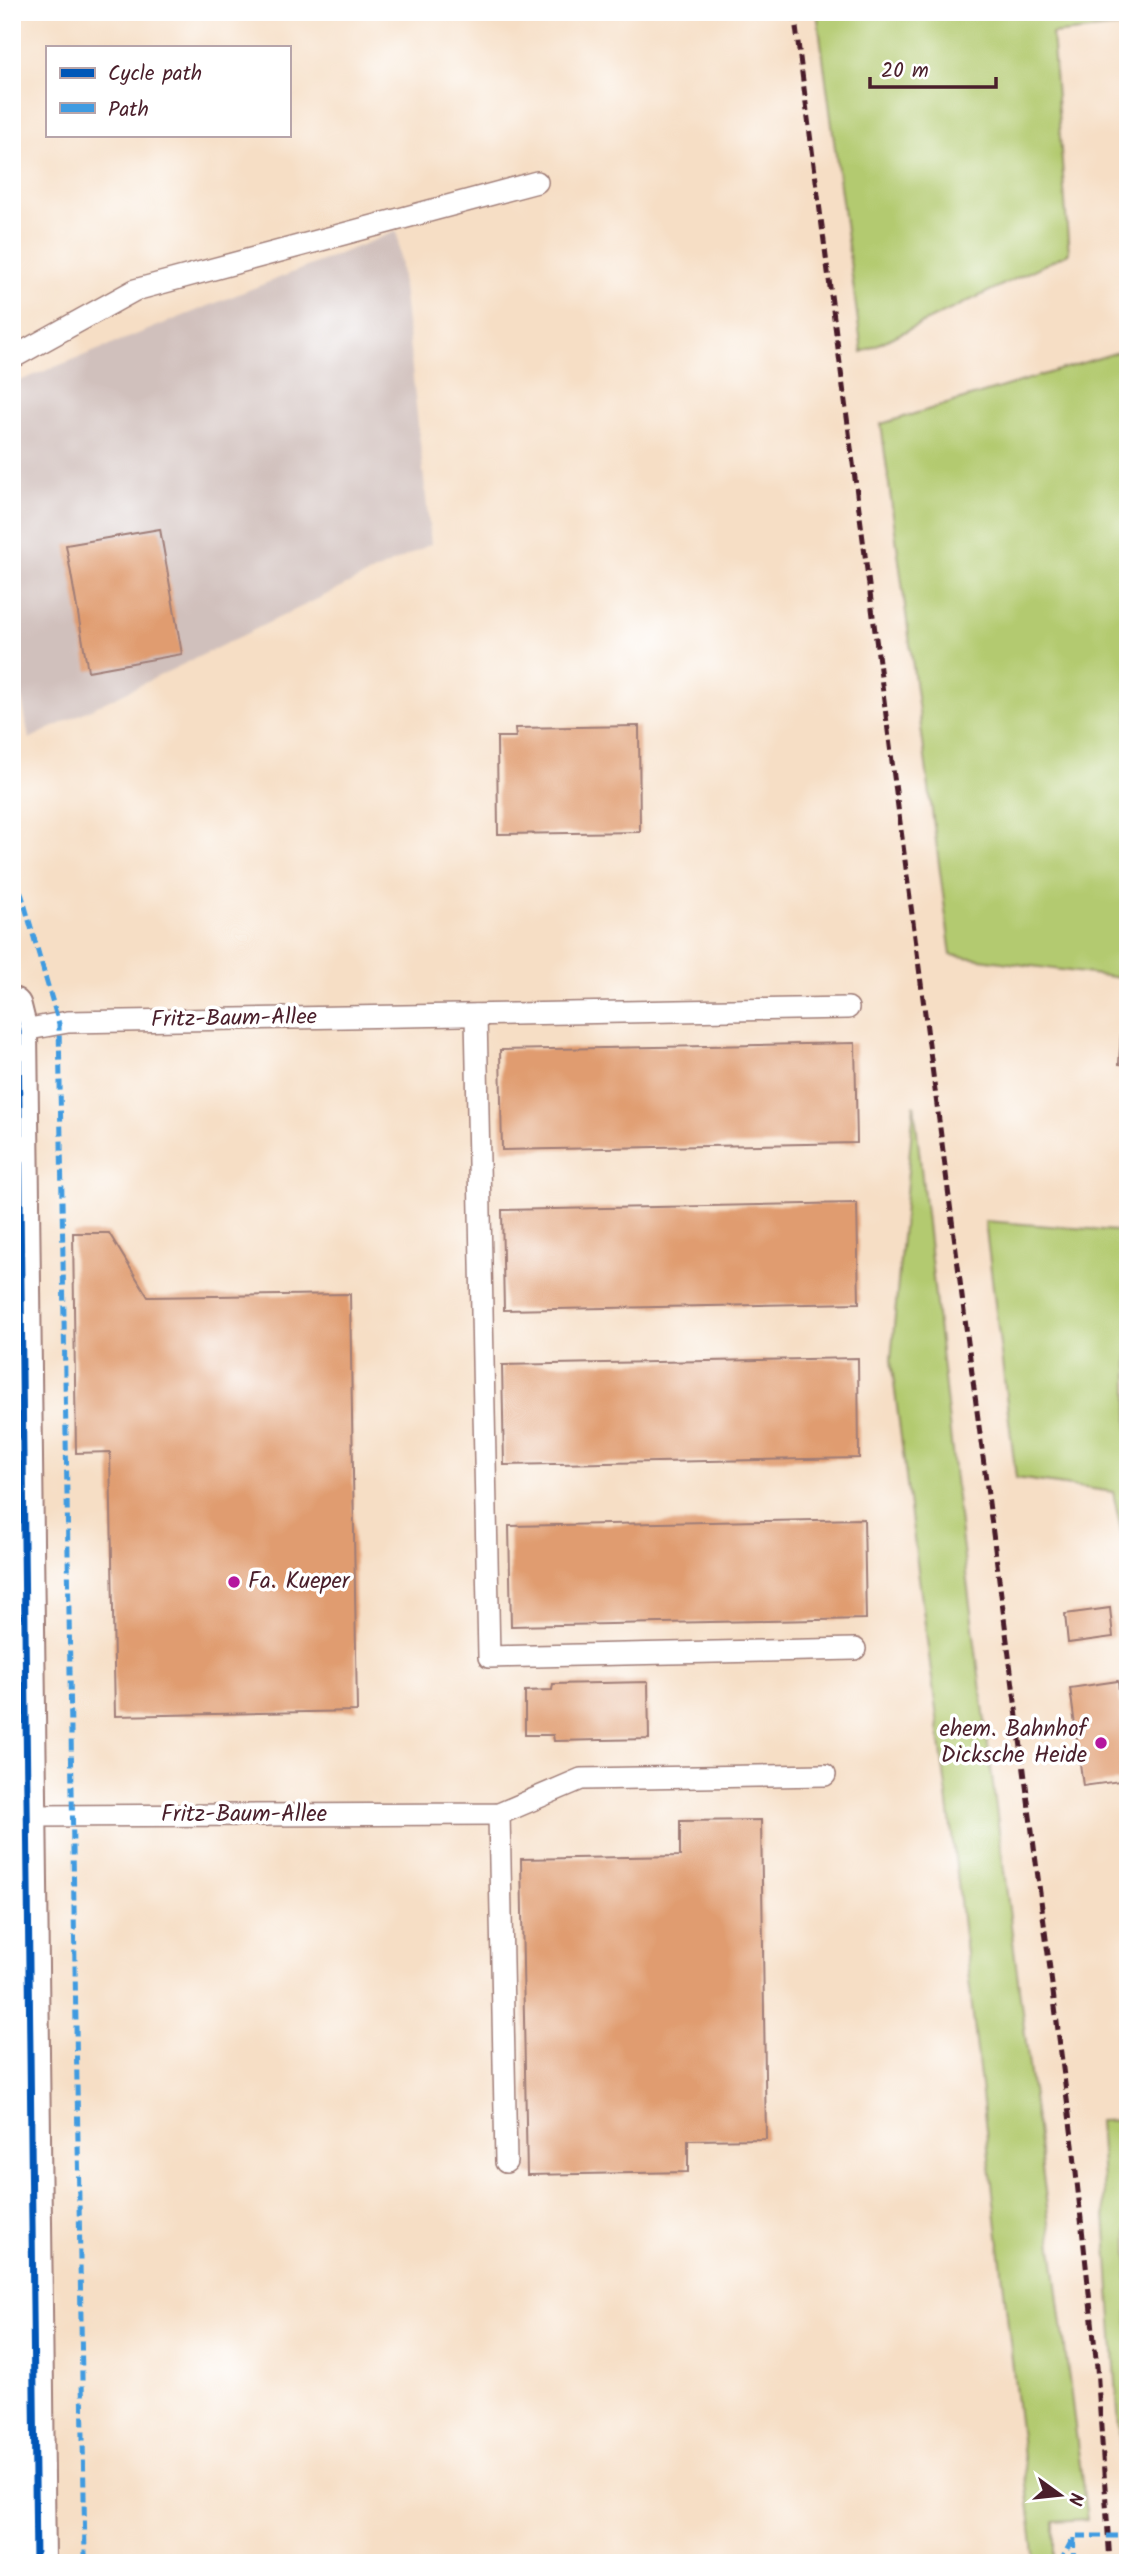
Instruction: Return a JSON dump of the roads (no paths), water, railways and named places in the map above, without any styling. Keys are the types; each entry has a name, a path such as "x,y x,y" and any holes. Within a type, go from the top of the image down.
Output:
{"street":[{"name":"Fritz-Baum-Allee","path":"15,1019 18,1580 27,1816 23,2285 36,2563"}],"lane":[{"path":"12,358 135,290 537,182"},
{"name":"Fritz-Baum-Allee","path":"15,1019 68,1022 848,1008"},
{"path":"477,1015 489,1657 855,1649"},
{"path":"506,2162 499,1814 581,1779 825,1775"},
{"name":"Fritz-Baum-Allee","path":"27,1816 499,1814"}],"railway":[{"path":"794,12 1073,2145 1097,2367 1110,2563"}],"place":[{"name":"Fa. Kueper","path":"234,1582"},
{"name":"ehem. Bahnhof Dicksche Heide","path":"1101,1743"}]}
